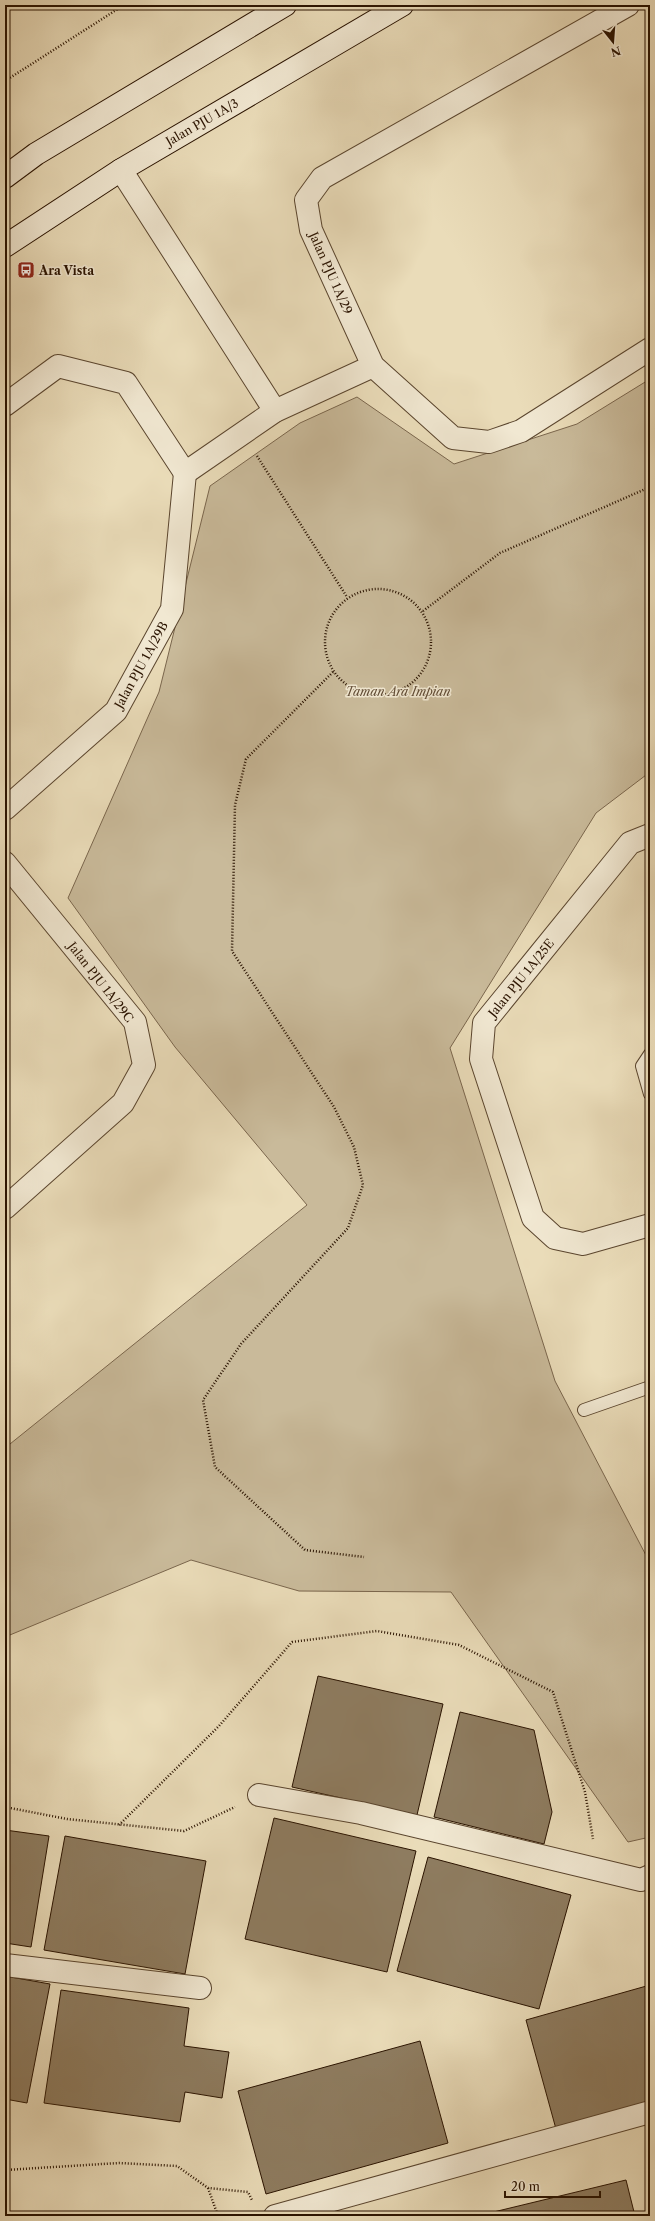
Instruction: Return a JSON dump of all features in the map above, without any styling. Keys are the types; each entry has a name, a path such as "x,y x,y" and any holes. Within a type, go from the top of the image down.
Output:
{"street":[{"path":"5,177 36,154 285,5"},
{"name":"Jalan PJU 1A/3","path":"5,246 121,170 402,5"},
{"name":"Jalan PJU 1A/29","path":"628,5 322,178 306,200 310,230 373,366 453,438 489,442 521,431 650,350"},
{"path":"121,170 275,411"},
{"path":"5,405 58,366 126,383 185,473 275,411 373,366"},
{"name":"Jalan PJU 1A/29B","path":"5,809 116,711 172,610 185,473"},
{"name":"Jalan PJU 1A/25E","path":"650,835 630,843 484,1023 481,1059 532,1218 555,1238 583,1244 650,1225"},
{"name":"Jalan PJU 1A/29C","path":"5,863 135,1022 144,1065 122,1103 5,1208"},
{"path":"259,1795 361,1813 599,1870 647,1883"},
{"path":"5,1966 200,1988"},
{"path":"275,2216 650,2112"}],"lane":[{"path":"650,1054 642,1066 650,1094"},
{"path":"584,1410 650,1387"}],"path":[{"path":"5,81 124,5"},
{"path":"242,433 347,597"},
{"path":"423,611 500,553 650,487"},
{"path":"366,589 388,589 407,596 423,611 431,630 431,651 423,671 408,686 389,694 368,695 348,687 333,672 324,653 324,632 332,612 347,597 366,589"},
{"path":"333,672 246,759 235,805 232,951 334,1107 354,1147 363,1185 348,1228 241,1344 203,1400 215,1467 305,1550 364,1557"},
{"path":"119,1825 219,1726 292,1642 377,1631 459,1644 553,1692 585,1792 599,1870"},
{"path":"5,1807 67,1819 184,1831 259,1795"},
{"path":"5,2170 119,2163 177,2166 208,2188 248,2192 254,2204"},
{"path":"208,2188 218,2216"}],"green space":[{"name":"Taman Ara Impian","path":"650,379 650,772 596,813 450,1048 555,1381 650,1563 650,1837 628,1842 451,1592 299,1591 191,1560 5,1637 5,1448 307,1205 175,1047 68,898 159,692 210,486 300,423 357,397 454,464 577,424"}],"building":[{"path":"318,1676 443,1704 417,1815 292,1787"},
{"path":"460,1712 534,1730 552,1812 544,1844 434,1817"},
{"path":"274,1818 416,1851 387,1972 245,1939"},
{"path":"5,1830 49,1836 31,1947 5,1943"},
{"path":"65,1836 206,1861 185,1974 44,1950"},
{"path":"428,1857 571,1895 539,2009 397,1971"},
{"path":"5,1976 50,1984 27,2103 5,2099"},
{"path":"650,1985 650,2102 556,2129 526,2020"},
{"path":"61,1990 189,2008 184,2046 229,2052 222,2098 185,2092 180,2122 44,2103"},
{"path":"420,2041 448,2143 266,2194 238,2091"},
{"path":"626,2180 635,2216 477,2216"}],"place":[{"name":"Ara Vista","path":"26,270"}]}
